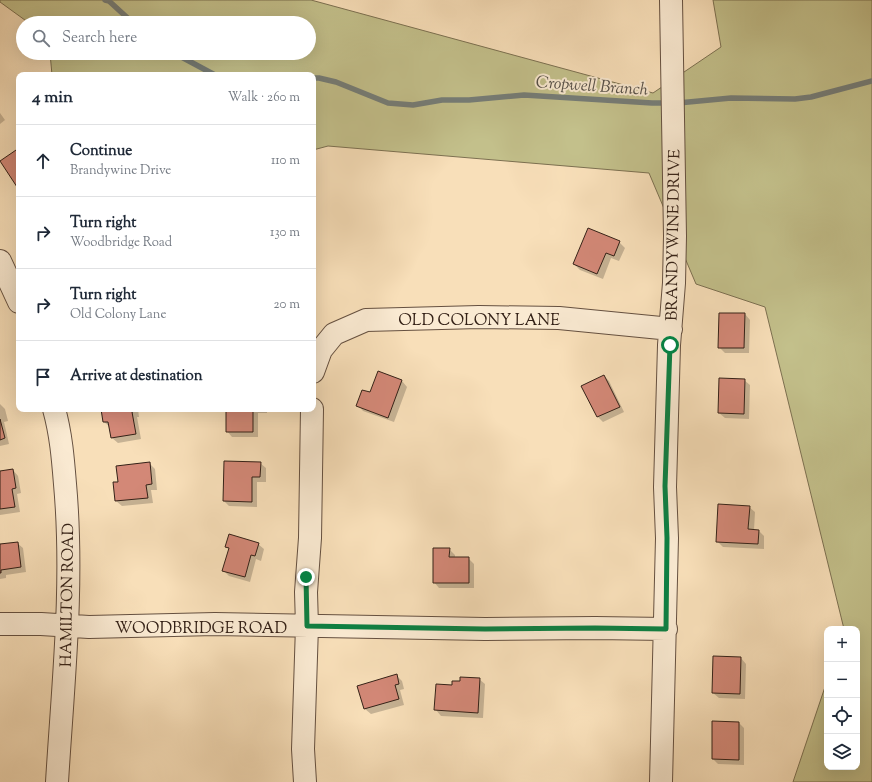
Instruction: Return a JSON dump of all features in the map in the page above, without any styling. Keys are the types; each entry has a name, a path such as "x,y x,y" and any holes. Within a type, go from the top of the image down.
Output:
{"street":[{"name":"BRANDYWINE DRIVE","path":"662,782 667,538 665,486 675,236 671,0"},
{"path":"0,261 16,296"},
{"name":"OLD COLONY LANE","path":"316,364 321,350 334,334 366,320 479,317 559,318 671,329"},
{"name":"HAMILTON ROAD","path":"55,412 62,446 67,502 70,567 68,625 57,782"},
{"path":"305,782 303,749 307,626 306,577 310,538 312,412"},
{"name":"WOODBRIDGE ROAD","path":"0,624 68,625 89,628 215,624 485,629 666,629"}],"shaded area":[{"path":"0,0 311,0 653,93 721,47 713,0 872,0 872,782 793,782 824,690 824,770 860,770 860,626 843,626 765,307 696,284 649,173 328,146 316,149 316,72 52,72 51,60 316,60 316,16 19,16 0,2"}],"building":[{"path":"16,150 16,185 0,161"},
{"path":"588,228 620,241 614,256 606,253 597,274 573,264"},
{"path":"719,313 745,313 744,348 718,348"},
{"path":"378,371 402,380 388,418 356,406 362,390 370,392"},
{"path":"604,375 620,407 597,417 581,386"},
{"path":"719,378 745,379 744,414 718,413"},
{"path":"101,412 132,412 136,434 111,438 108,422 103,422"},
{"path":"226,412 253,412 253,432 226,432"},
{"path":"0,419 5,438 0,440"},
{"path":"224,461 261,462 260,477 252,477 252,502 223,501"},
{"path":"150,462 152,484 146,485 148,498 115,501 113,482 118,482 116,466"},
{"path":"13,469 16,488 12,489 15,507 0,509 0,471"},
{"path":"718,504 750,506 748,529 759,530 758,544 716,542"},
{"path":"229,534 259,543 255,556 251,555 245,577 222,571 229,548 225,547"},
{"path":"18,542 21,567 1,570 0,573 0,544"},
{"path":"433,548 450,548 449,557 469,557 469,583 433,583"},
{"path":"713,656 741,657 740,694 712,693"},
{"path":"397,674 399,684 395,685 399,699 364,709 357,686"},
{"path":"460,677 480,678 478,713 434,710 436,684 452,685 452,681 460,681"},
{"path":"712,721 739,722 739,760 712,759"}],"waterway":[{"name":"Cropwell Branch","path":"105,0 109,1 125,16"},
{"name":"Cropwell Branch","path":"187,60 209,72"},
{"name":"Cropwell Branch","path":"316,78 336,82 388,103 413,105 442,100 469,100 524,95 669,103"},
{"name":"Cropwell Branch","path":"678,103 731,98 795,99 811,97 872,81"}],"route":[{"path":"306,577 307,626 485,629 666,629 667,538 665,486 670,345"}]}
